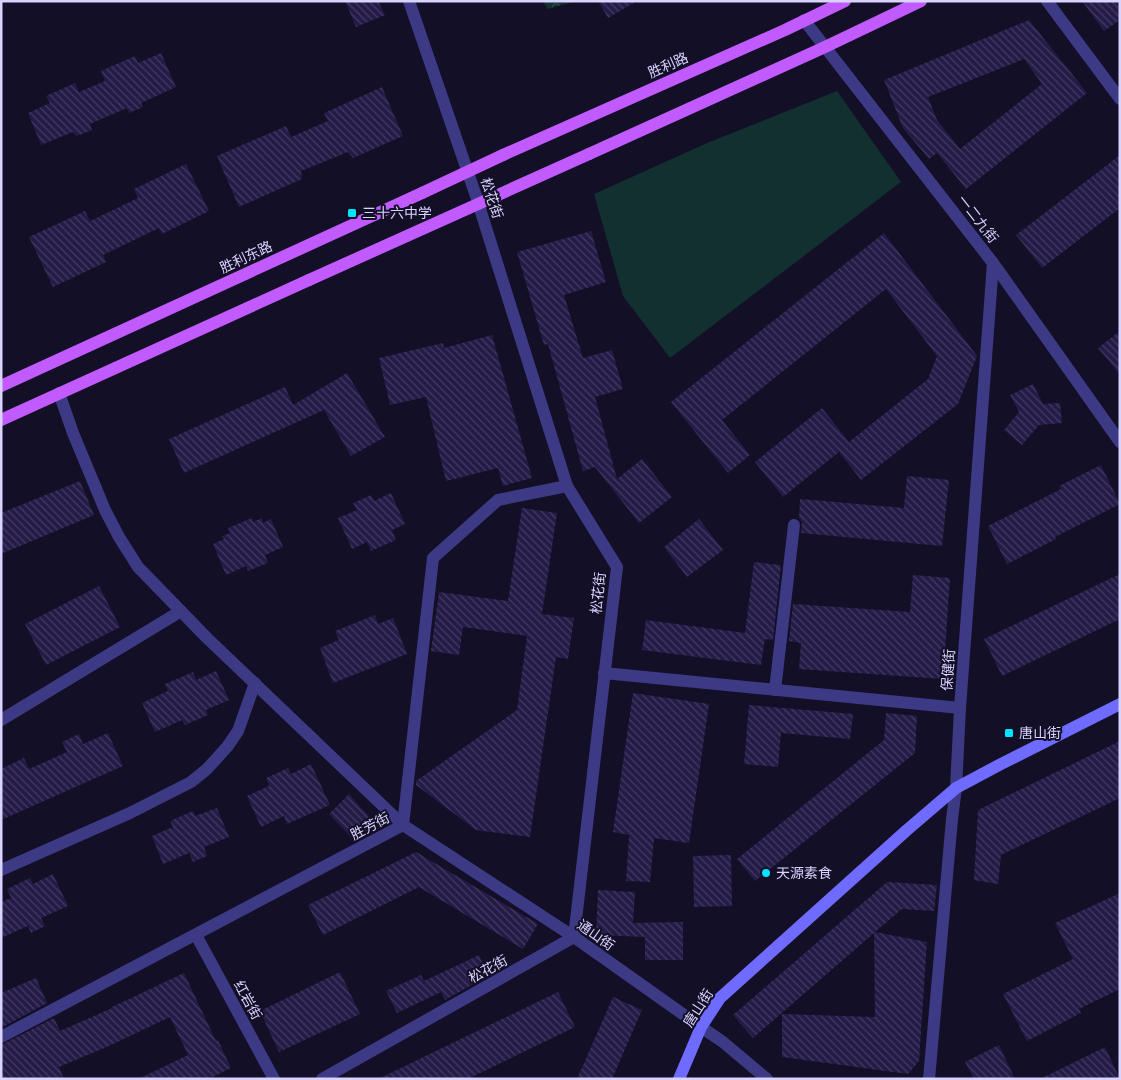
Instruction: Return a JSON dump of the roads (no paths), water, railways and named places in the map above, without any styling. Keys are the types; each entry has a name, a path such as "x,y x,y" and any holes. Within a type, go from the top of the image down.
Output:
{"main road":[{"name":"胜利路","path":"503,155 845,1"},
{"path":"1,420 825,47 921,1"},
{"name":"胜利东路","path":"1,386 503,155"},
{"name":"唐山街","path":"679,1079 700,1027 720,998 956,788 1120,704"}],"street":[{"name":"松花街","path":"322,1079 574,937 617,567 566,486 476,196 408,1"},
{"path":"1047,1 1120,99"},
{"name":"一二九街","path":"804,20 993,263 1120,442"},
{"name":"保健街","path":"929,1079 956,788 960,708 993,263"},
{"name":"通山街","path":"59,394 105,510 138,567 254,683 403,825 574,937 723,1042 767,1079"},
{"name":"胜芳街","path":"1,1037 403,825 433,558 498,500 566,486"},
{"path":"774,690 794,525"},
{"path":"1,720 181,611"},
{"path":"604,673 960,708"},
{"path":"1,870 130,813 191,782 207,769 227,747 238,730 254,683"},
{"name":"红岩街","path":"196,935 274,1079"}],"place":[{"name":"三十六中学","path":"352,213"},
{"name":"唐山街","path":"1009,733"},
{"name":"天源素食","path":"766,873"}]}
